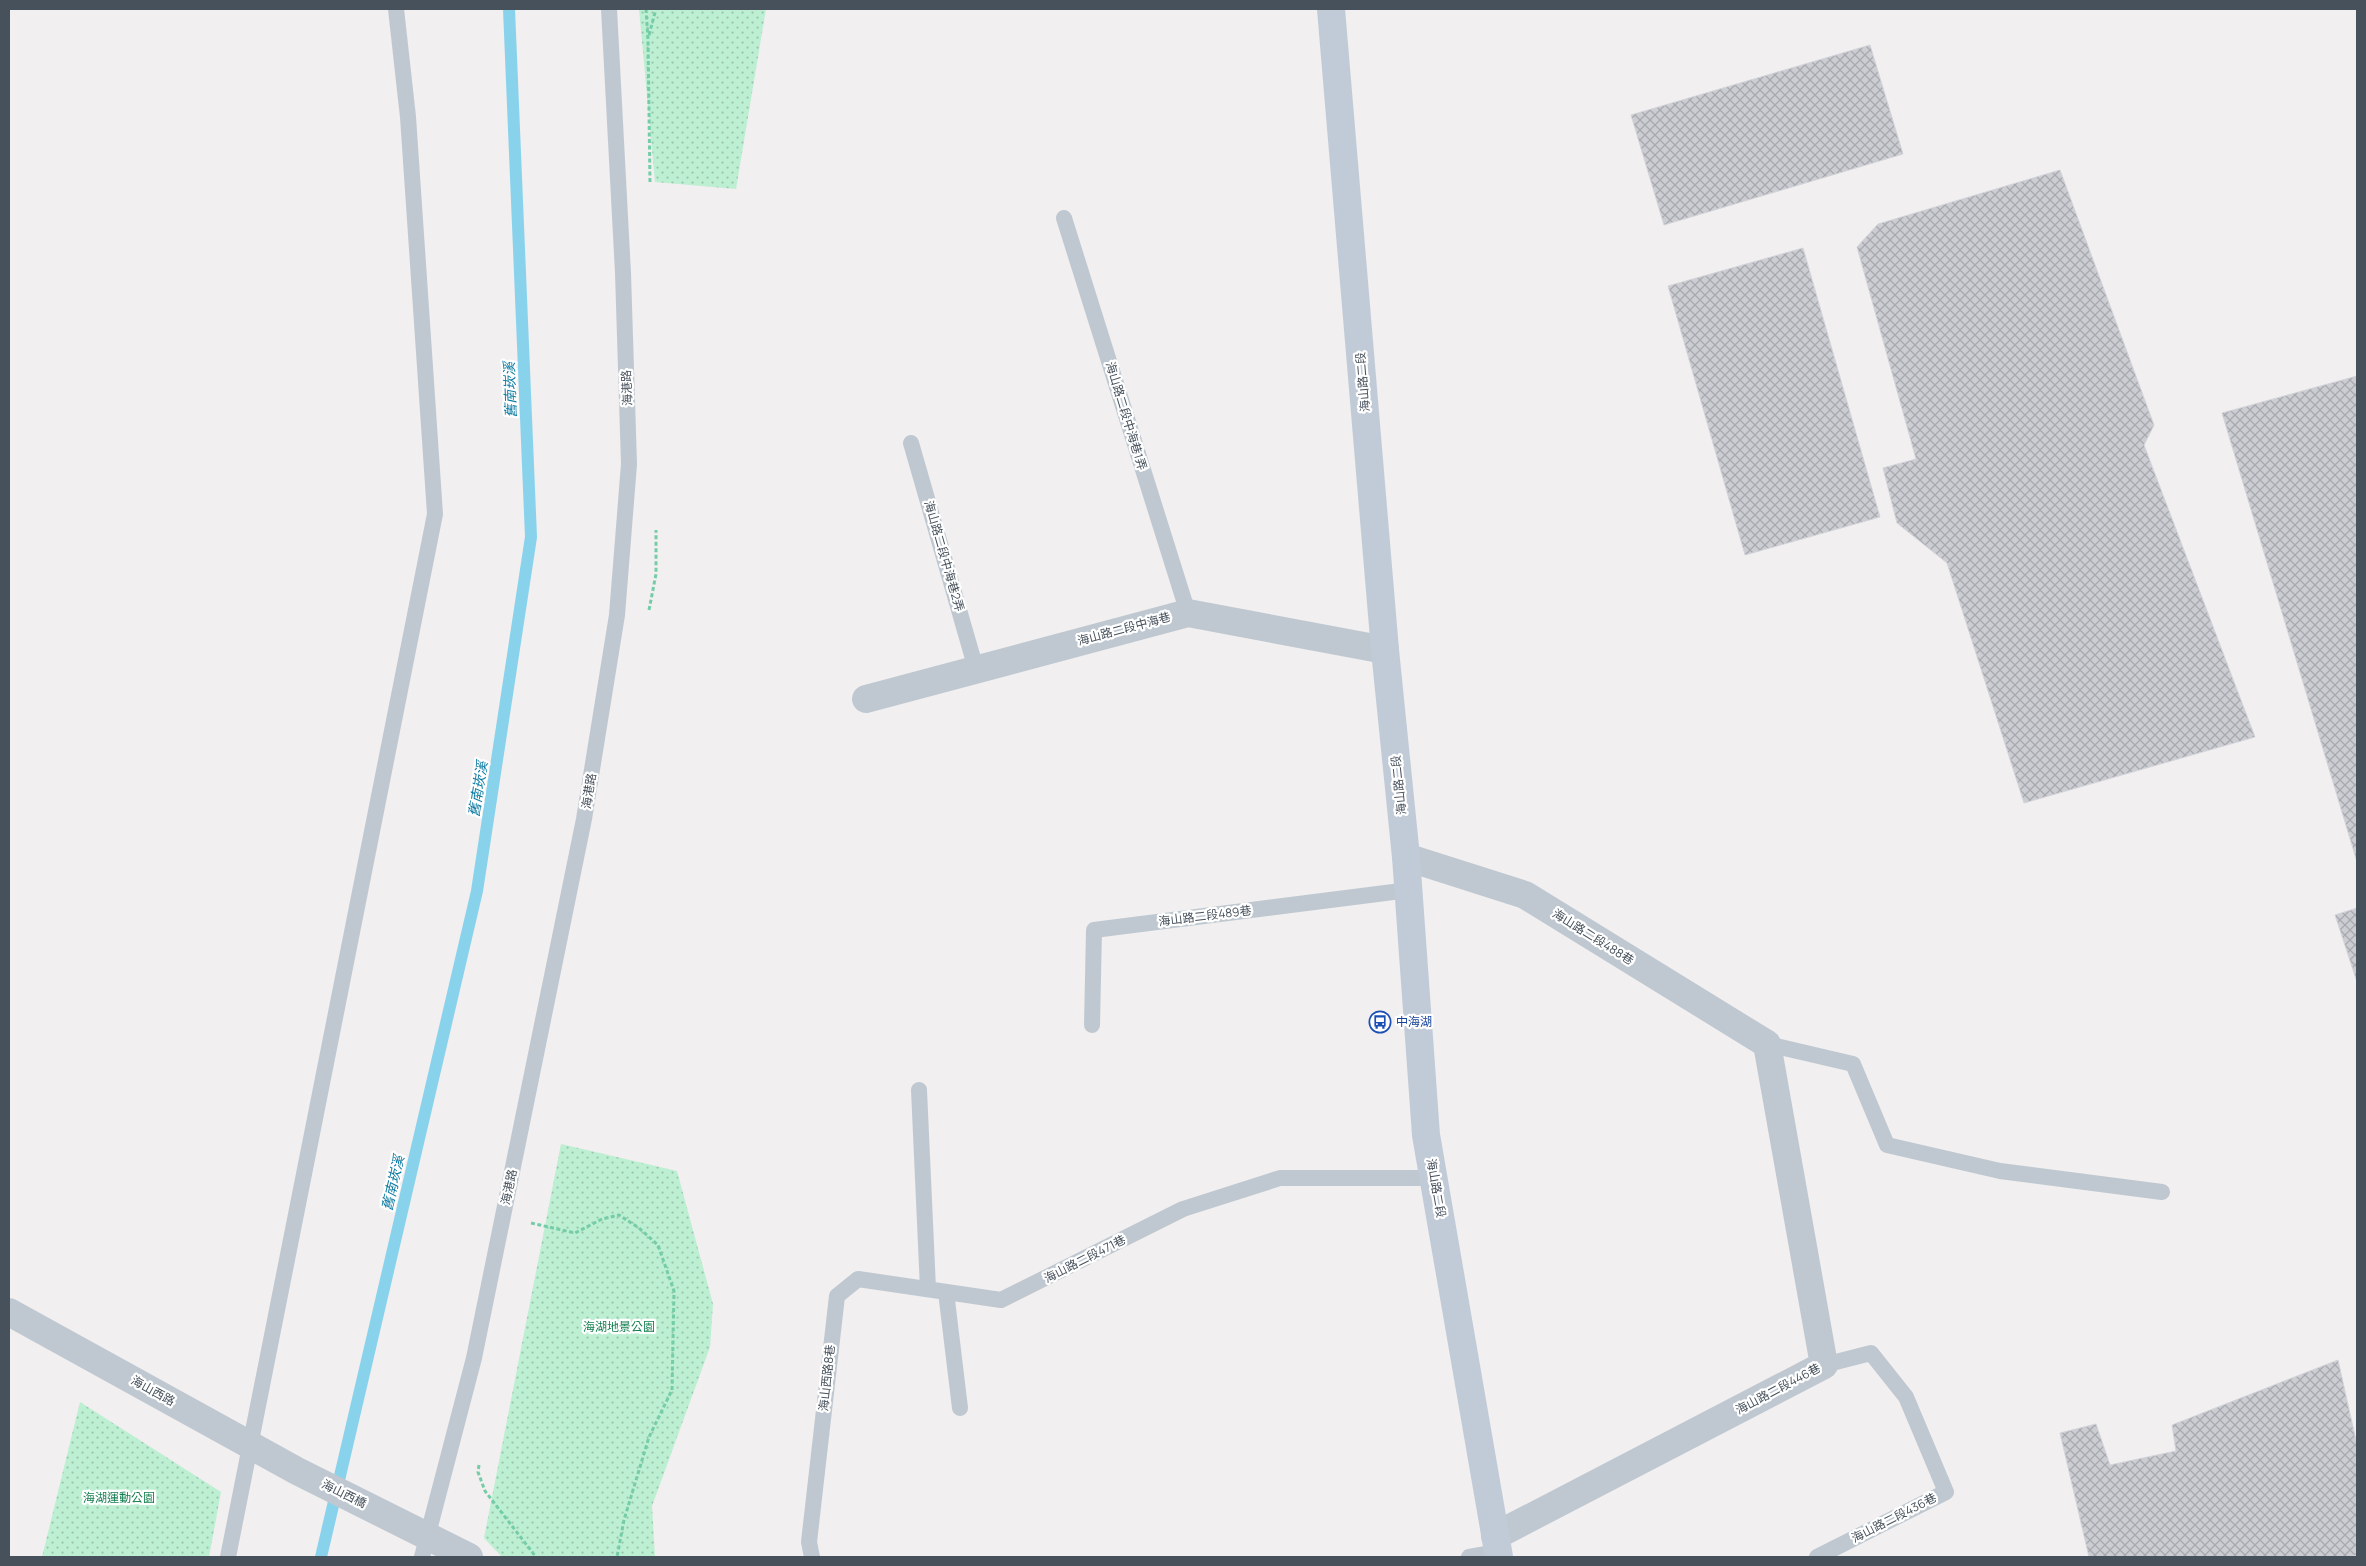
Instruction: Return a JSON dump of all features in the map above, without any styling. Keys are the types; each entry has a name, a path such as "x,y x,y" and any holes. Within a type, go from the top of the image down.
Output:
{"main road":[{"name":"海山路二段","path":"1331,9 1385,650 1409,890 1426,1135 1497,1548"}],"street":[{"name":"海山路二段中海巷","path":"866,699 1188,613 1385,650"},
{"name":"海山路二段488巷","path":"1406,857 1525,895 1767,1044"},
{"name":"海山路二段446巷","path":"1497,1548 1824,1365 1767,1044"},
{"name":"海山西路","path":"9,1312 250,1443 297,1471"},
{"name":"海山西橋","path":"297,1471 392,1518 425,1547"},
{"path":"425,1547 469,1557"}],"lane":[{"path":"228,1557 435,514 408,117 396,9"},
{"name":"海港路","path":"425,1547 474,1358 584,819 617,615 630,464 623,273 609,9"},
{"name":"海山路二段中海巷1弄","path":"1064,218 1188,613"},
{"name":"海山路二段中海巷2弄","path":"912,443 976,669"},
{"name":"海山路二段489巷","path":"1092,1025 1094,930 1409,890"},
{"path":"1767,1044 1853,1064 1887,1145 2000,1171 2162,1192"},
{"path":"919,1090 928,1289"},
{"name":"海山路二段471巷","path":"928,1289 1001,1300 1183,1209 1280,1178 1434,1178"},
{"name":"海山西路8巷","path":"812,1557 809,1542 837,1296 858,1279 928,1289"},
{"path":"946,1292 960,1408"},
{"name":"海山路二段436巷","path":"1817,1557 1946,1492 1906,1396 1871,1353 1824,1365"},
{"path":"1468,1557 1497,1548"}],"path":[{"path":"648,39 656,9"},
{"path":"529,1222 575,1233 602,1219 619,1215 640,1228 658,1245 674,1291 672,1390 649,1437 624,1520 617,1557"}],"green space":[{"path":"639,9 766,9 736,189 655,182"},
{"name":"海湖地景公園","path":"561,1144 677,1171 713,1304 710,1347 652,1506 655,1557 502,1557 484,1538"},
{"name":"海湖運動公園","path":"80,1402 221,1492 209,1557 42,1557"}],"building":[{"path":"1870,45 1903,154 1664,225 1631,115"},
{"path":"2060,170 2154,425 2144,445 2255,737 2024,803 1947,563 1897,523 1883,468 1916,459 1857,247 1878,224"},
{"path":"1803,248 1880,517 1745,555 1668,286"},
{"path":"2357,376 2357,862 2222,413"},
{"path":"2357,908 2357,982 2335,915"},
{"path":"2338,1360 2357,1445 2357,1555 2347,1557 2089,1557 2060,1433 2096,1424 2110,1465 2176,1451 2172,1425"}],"waterway":[{"name":"舊南崁溪","path":"321,1557 477,891 531,537 509,9"}],"place":[{"name":"中海湖","path":"1380,1022"}]}
